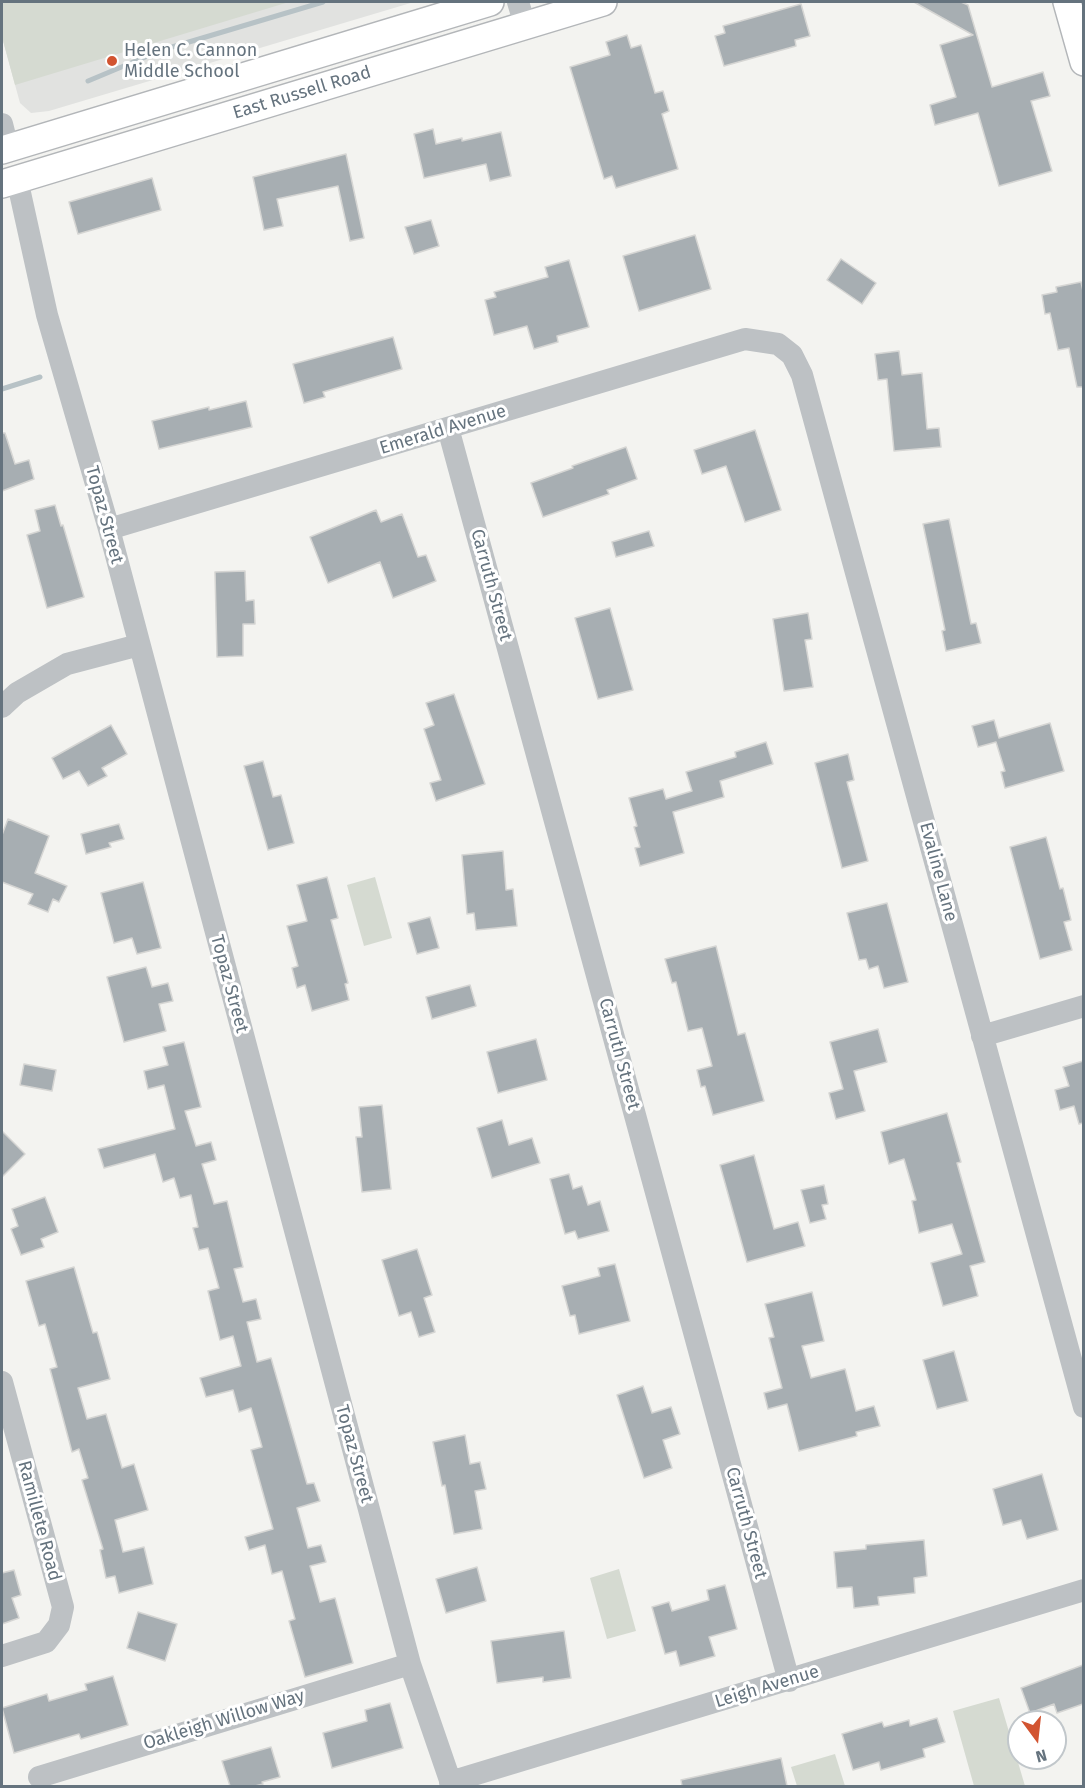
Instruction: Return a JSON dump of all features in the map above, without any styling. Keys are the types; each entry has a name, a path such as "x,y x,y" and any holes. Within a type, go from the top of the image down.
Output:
{"main road":[{"name":"East Russell Road","path":"5,158 490,2"},
{"name":"East Russell Road","path":"5,158 521,13 599,2"},
{"path":"1067,2 1083,62"}],"street":[{"name":"Topaz Street","path":"5,158 47,315 109,529 410,1664 451,1784"},
{"name":"Emerald Avenue","path":"109,529 745,339 778,344"},
{"name":"Evaline Lane","path":"778,344 792,356 802,375 1083,1407"},
{"name":"Carruth Street","path":"448,428 789,1680"},
{"path":"2,707 17,693 67,664 139,645"},
{"path":"982,1036 1083,1006"},
{"name":"Ramillete Road","path":"2,1382 63,1607 59,1625 46,1642 2,1656"},
{"name":"Leigh Avenue","path":"451,1784 1083,1590"},
{"name":"Oakleigh Willow Way","path":"39,1777 410,1664"}],"shaded area":[{"name":"Helen C. Cannon Middle School","path":"2,2 414,2 49,111 31,113 20,103 2,37"},
{"path":"2,2 289,2 15,85 2,37"},
{"path":"375,877 392,938 364,946 347,885"},
{"path":"619,1569 636,1631 607,1639 590,1578"},
{"path":"999,1698 1007,1725 1007,1770 1020,1770 1025,1786 974,1786 953,1711"},
{"path":"835,1754 845,1786 797,1786 791,1767"}],"building":[{"path":"914,2 961,2 968,5 992,87 1043,72 1050,96 1031,101 1052,171 999,186 978,113 935,125 930,105 956,97 940,45 973,35"},
{"path":"801,4 810,36 795,40 796,46 724,66 715,36 725,33 723,26"},
{"path":"627,35 631,48 641,45 655,93 663,91 669,111 662,114 678,169 616,188 612,176 604,179 570,67 610,55 606,42"},
{"path":"433,129 436,144 501,132 511,176 490,181 486,164 424,178 414,134"},
{"path":"346,154 364,238 350,241 338,186 277,199 283,226 264,230 253,177"},
{"path":"152,178 161,210 78,234 69,202"},
{"path":"431,220 439,246 414,254 405,227"},
{"path":"695,235 711,289 639,311 623,256"},
{"path":"841,259 876,283 862,304 827,280"},
{"path":"569,260 589,327 557,336 558,342 534,349 527,326 494,335 485,300 496,297 494,292 548,277 545,267"},
{"path":"1081,282 1083,291 1083,387 1077,387 1069,348 1058,350 1050,313 1045,314 1042,295 1057,292 1056,287"},
{"path":"393,337 402,369 323,392 325,397 304,403 293,364"},
{"path":"899,351 902,375 922,373 927,429 939,428 941,447 894,451 887,379 878,380 875,354"},
{"path":"246,401 252,427 159,449 152,421 209,407 209,410"},
{"path":"755,430 781,510 745,522 726,466 702,474 694,450"},
{"path":"2,433 5,433 15,464 29,460 34,479 2,491"},
{"path":"626,447 637,479 607,490 609,494 543,517 531,483"},
{"path":"55,505 84,597 47,608 27,535 40,531 35,510"},
{"path":"376,510 381,522 402,514 418,557 426,555 436,581 393,598 380,562 328,583 310,537"},
{"path":"949,519 971,624 976,623 981,643 946,651 942,631 945,630 923,524"},
{"path":"649,531 654,546 616,557 612,542"},
{"path":"245,571 246,601 254,600 255,624 243,624 243,656 217,657 215,572"},
{"path":"610,608 633,690 598,699 575,618"},
{"path":"808,613 812,639 805,640 813,687 784,691 773,619"},
{"path":"454,694 485,784 436,801 430,783 441,780 424,729 434,725 426,703"},
{"path":"994,720 999,738 1050,723 1064,771 1005,788 1001,772 1005,771 996,742 978,747 972,726"},
{"path":"111,725 127,754 102,768 107,776 88,786 79,771 63,779 52,758"},
{"path":"766,742 773,764 720,781 724,797 673,812 684,853 640,866 635,848 640,847 634,827 637,826 629,798 663,789 666,799 692,791 686,772 736,757 735,752"},
{"path":"848,754 854,780 847,782 868,861 842,868 815,763"},
{"path":"263,761 273,797 281,795 294,843 268,850 244,766"},
{"path":"8,819 49,836 35,873 67,886 59,902 53,899 48,912 28,904 33,894 2,882 2,835"},
{"path":"119,824 124,839 109,843 111,847 86,854 81,834"},
{"path":"1046,837 1071,920 1064,922 1072,950 1040,959 1010,847"},
{"path":"503,851 506,890 513,889 517,926 476,930 474,913 467,914 462,855"},
{"path":"327,877 338,918 331,920 348,983 345,984 349,1000 312,1011 305,985 297,988 292,968 298,966 287,926 307,921 297,885"},
{"path":"143,882 161,948 137,954 132,938 114,943 101,893"},
{"path":"887,903 908,982 884,988 878,966 869,969 866,959 859,960 847,913"},
{"path":"430,917 439,948 417,954 408,923"},
{"path":"716,946 738,1035 745,1033 764,1101 713,1115 705,1086 701,1087 697,1070 712,1066 702,1028 688,1031 676,982 672,983 665,959"},
{"path":"146,967 152,987 168,983 173,1001 159,1004 166,1031 124,1042 107,977"},
{"path":"470,985 476,1006 432,1019 426,997"},
{"path":"878,1029 887,1062 854,1071 865,1111 836,1119 829,1093 843,1089 830,1042"},
{"path":"536,1039 547,1080 498,1093 487,1052"},
{"path":"184,1042 201,1107 185,1111 196,1146 211,1142 216,1160 202,1164 214,1204 227,1201 243,1267 234,1269 243,1302 256,1299 261,1319 247,1322 257,1362 271,1358 307,1484 314,1483 320,1501 297,1508 308,1548 321,1545 326,1562 310,1566 320,1602 335,1598 353,1663 305,1677 289,1621 295,1619 282,1571 272,1574 265,1545 249,1550 245,1537 273,1529 251,1450 262,1447 251,1408 239,1412 233,1390 206,1397 200,1378 241,1366 233,1336 220,1340 208,1291 219,1288 208,1248 199,1250 193,1228 198,1227 191,1195 180,1198 174,1178 163,1182 155,1154 104,1168 98,1149 175,1129 164,1085 148,1089 144,1071 168,1065 163,1047"},
{"path":"1083,1061 1083,1123 1079,1124 1074,1106 1060,1110 1055,1090 1069,1086 1063,1067"},
{"path":"24,1064 56,1070 52,1091 20,1085"},
{"path":"382,1105 391,1189 362,1192 356,1137 362,1137 359,1107"},
{"path":"947,1113 961,1162 957,1163 985,1262 970,1266 978,1296 943,1306 931,1263 962,1254 952,1224 919,1233 912,1201 916,1200 904,1159 889,1164 881,1132"},
{"path":"502,1120 509,1145 532,1138 540,1163 492,1178 477,1128"},
{"path":"2,1131 25,1154 2,1177"},
{"path":"754,1155 774,1229 798,1222 805,1246 747,1262 720,1165"},
{"path":"569,1174 573,1189 582,1186 588,1205 600,1201 609,1231 578,1239 575,1231 565,1234 550,1179"},
{"path":"824,1185 828,1204 822,1205 826,1219 810,1223 801,1190"},
{"path":"45,1197 58,1232 41,1239 44,1247 21,1255 11,1229 18,1226 12,1209"},
{"path":"417,1249 432,1295 424,1298 435,1332 419,1337 411,1312 399,1316 382,1260"},
{"path":"615,1264 630,1321 579,1334 575,1315 570,1316 562,1286 600,1276 598,1268"},
{"path":"74,1267 93,1333 97,1332 110,1379 78,1388 87,1419 106,1414 122,1468 134,1464 148,1510 115,1520 123,1552 144,1547 153,1584 119,1593 115,1576 106,1578 100,1550 103,1549 82,1480 88,1478 79,1449 72,1452 50,1369 57,1367 45,1324 39,1326 26,1281"},
{"path":"812,1292 824,1341 802,1346 811,1378 845,1369 856,1411 874,1406 880,1426 856,1432 857,1436 799,1451 787,1404 768,1409 764,1393 782,1388 769,1338 774,1337 765,1304"},
{"path":"954,1351 968,1401 937,1409 923,1360"},
{"path":"643,1386 652,1413 671,1407 680,1434 663,1440 672,1468 644,1478 617,1395"},
{"path":"465,1435 470,1464 480,1462 486,1489 475,1491 482,1529 454,1534 445,1485 442,1486 433,1442"},
{"path":"1042,1474 1058,1530 1027,1539 1021,1520 1003,1525 993,1489"},
{"path":"924,1540 927,1576 914,1578 915,1593 878,1597 879,1605 854,1608 852,1587 837,1588 834,1552 866,1549 866,1545"},
{"path":"477,1567 486,1601 446,1613 436,1579"},
{"path":"14,1570 21,1595 12,1598 19,1618 2,1624 2,1573"},
{"path":"725,1585 737,1629 709,1637 715,1656 680,1666 676,1651 665,1654 652,1607 669,1602 672,1611 709,1600 707,1590"},
{"path":"138,1612 177,1624 165,1661 127,1648"},
{"path":"564,1631 571,1678 543,1682 543,1677 497,1683 491,1641"},
{"path":"1083,1665 1083,1704 1066,1710 1056,1710 1054,1704 1038,1710 1029,1710 1021,1688"},
{"path":"113,1676 128,1725 81,1739 79,1734 14,1753 2,1708 47,1694 49,1701 87,1690 85,1684"},
{"path":"390,1703 403,1748 332,1768 323,1733 367,1721 365,1710"},
{"path":"937,1718 945,1742 923,1749 925,1757 881,1770 879,1762 853,1770 842,1734 882,1722 884,1727 909,1720 910,1726"},
{"path":"271,1747 280,1777 255,1786 230,1786 222,1761"},
{"path":"781,1758 787,1786 682,1786 681,1780"}],"waterway":[{"path":"88,81 162,50 323,2"},
{"path":"2,389 40,377"}],"place":[{"name":"Helen C. Cannon Middle School","path":"112,61"}]}
